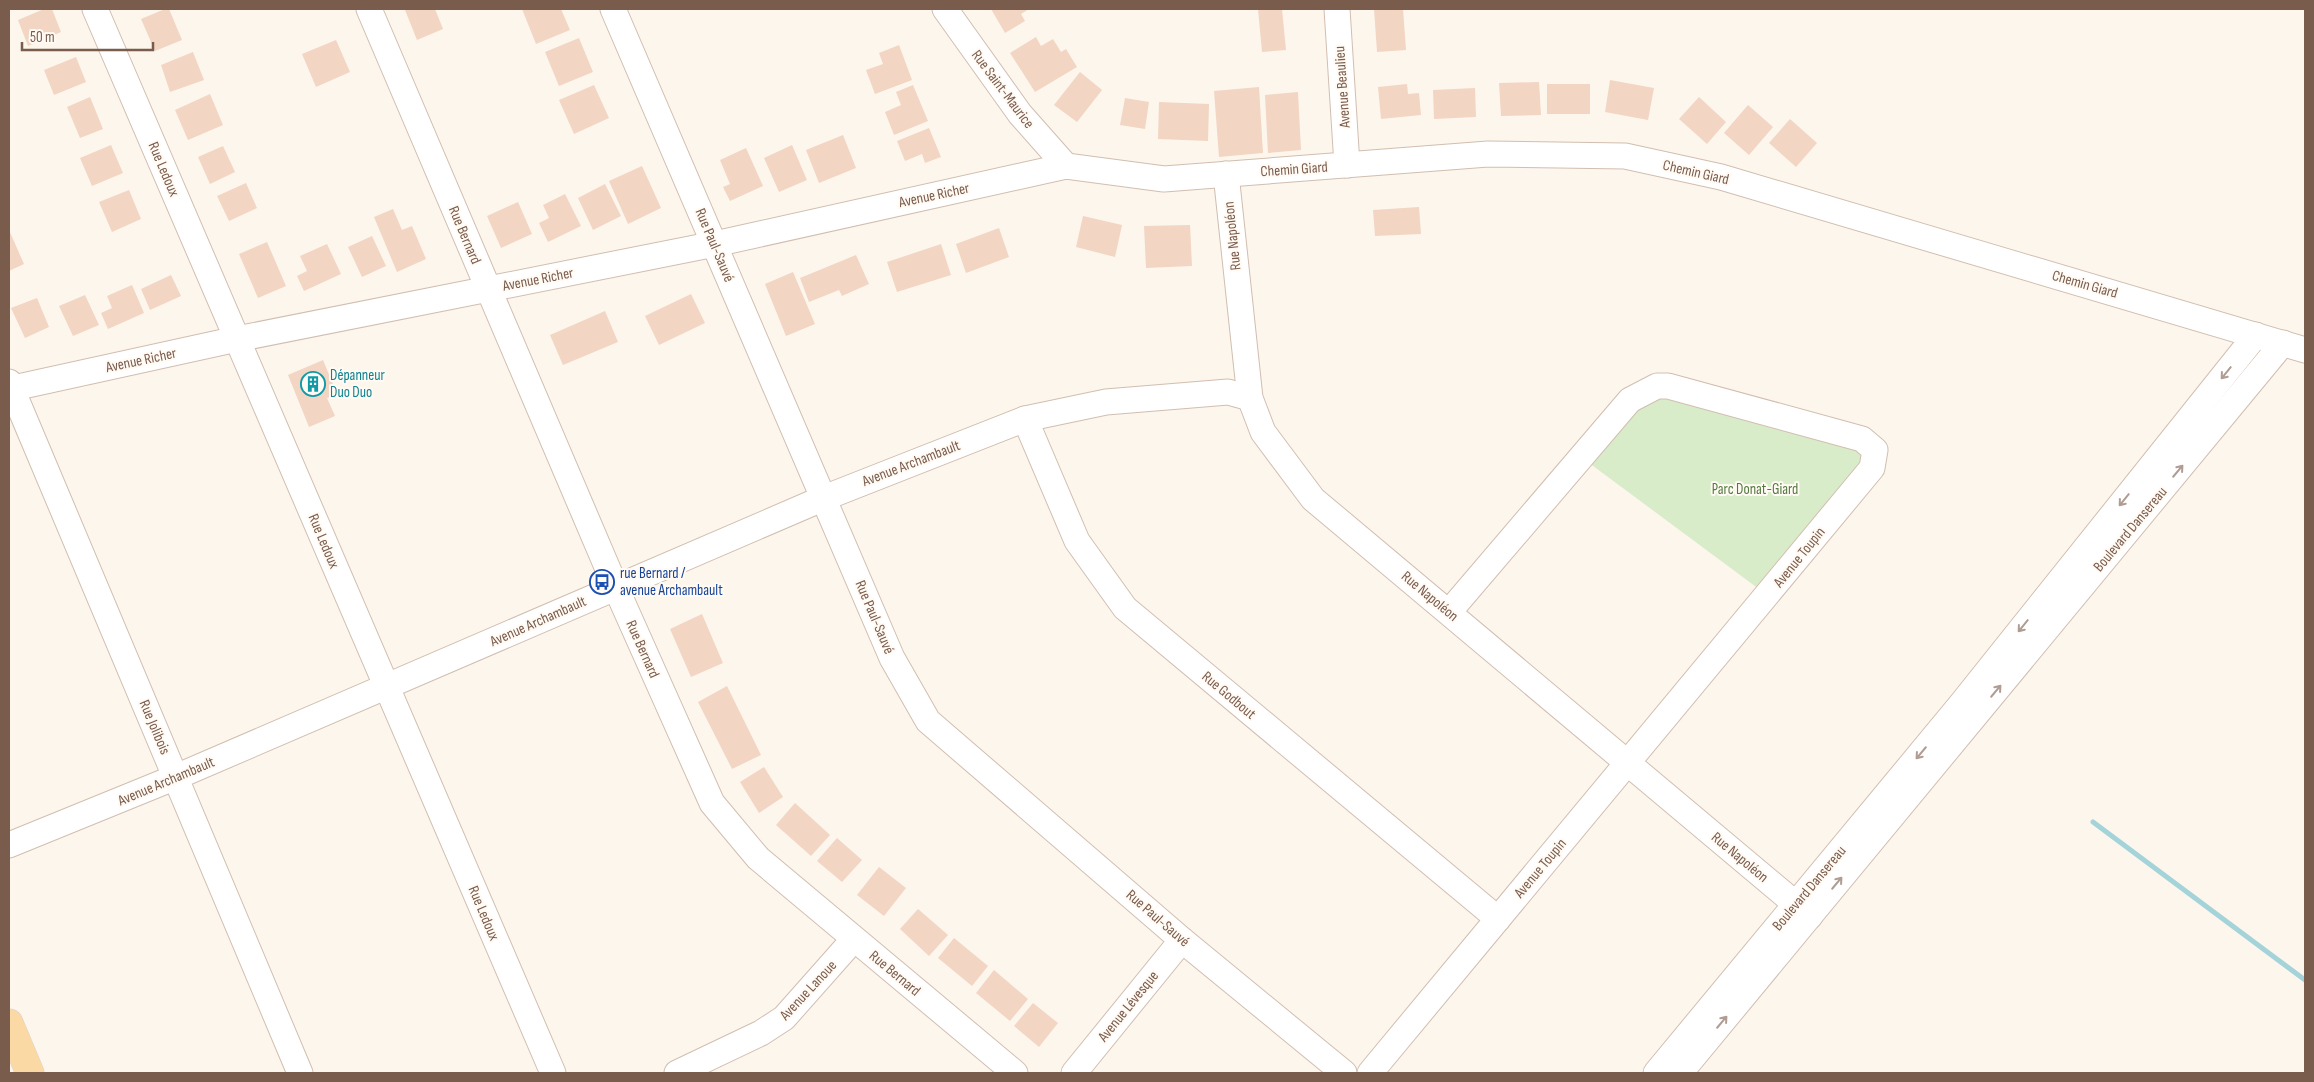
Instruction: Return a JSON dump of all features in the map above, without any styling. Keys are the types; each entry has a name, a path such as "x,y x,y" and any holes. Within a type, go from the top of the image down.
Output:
{"main road":[{"path":"9,1023 30,1073"}],"street":[{"name":"Rue Ledoux","path":"95,9 553,1073"},
{"name":"Rue Bernard","path":"369,9 616,588 712,803 758,858 1015,1073"},
{"name":"Rue Paul-Sauvé","path":"613,9 892,658 928,721 1182,940 1344,1073"},
{"name":"Rue Saint-Maurice","path":"945,9 1020,114 1066,166"},
{"name":"Avenue Beaulieu","path":"1337,9 1347,165"},
{"name":"Chemin Giard","path":"1066,166 1164,179 1488,154 1625,156 1721,177 2294,346"},
{"name":"Avenue Richer","path":"10,386 488,288 715,244 1066,166"},
{"name":"Rue Napoléon","path":"1226,174 1250,398 1263,432 1313,498 1803,910"},
{"name":"Boulevard Dansereau","path":"1656,1073 1698,1037 1969,708 2256,335"},
{"name":"Boulevard Dansereau","path":"1969,708 2294,346"},
{"name":"Rue Jolibois","path":"10,386 300,1073"},
{"name":"Avenue Toupin","path":"1370,1073 1872,468 1875,450 1862,439 1668,386 1658,386 1630,400 1448,612"},
{"name":"Avenue Archambault","path":"9,845 176,777 824,498 1026,419 1106,402 1228,392 1250,398"},
{"name":"Rue Godbout","path":"1026,419 1077,541 1125,608 1498,919"},
{"name":"Avenue Lanoue","path":"677,1073 761,1033 784,1018 854,939"},
{"name":"Avenue Lévesque","path":"1074,1073 1182,940"},
{"name":"Boulevard Dansereau","path":"1680,1073 1698,1037"}],"green space":[{"name":"Parc Donat-Giard","path":"1657,386 1875,450 1767,595 1581,457"}],"building":[{"path":"44,9 52,9 61,32 28,46 18,20"},
{"path":"169,9 182,40 155,51 141,19"},
{"path":"435,9 443,29 417,40 405,10"},
{"path":"522,9 561,9 570,30 536,44"},
{"path":"991,9 1029,9 1021,14 1025,21 1005,33"},
{"path":"1258,9 1282,9 1286,50 1262,52"},
{"path":"1374,9 1403,9 1406,50 1377,52"},
{"path":"1036,37 1041,46 1053,39 1061,52 1066,49 1077,67 1035,92 1010,53"},
{"path":"579,38 593,72 559,86 545,52"},
{"path":"336,40 350,72 316,87 302,54"},
{"path":"899,45 912,80 875,94 866,70 883,64 879,53"},
{"path":"193,52 204,80 170,92 161,65"},
{"path":"76,57 86,82 54,95 44,70"},
{"path":"1080,72 1102,90 1077,122 1054,105"},
{"path":"1610,80 1654,88 1648,120 1605,112"},
{"path":"1539,82 1541,115 1501,116 1499,83"},
{"path":"1407,84 1408,94 1419,93 1421,115 1381,119 1378,87"},
{"path":"1547,84 1590,84 1590,114 1547,114"},
{"path":"594,85 609,118 574,134 559,100"},
{"path":"913,85 928,121 894,135 885,112 901,105 896,92"},
{"path":"1259,87 1263,153 1219,157 1214,91"},
{"path":"1475,88 1476,117 1434,119 1433,90"},
{"path":"1298,92 1301,150 1268,153 1265,95"},
{"path":"210,94 223,125 188,140 175,110"},
{"path":"90,97 103,129 80,138 67,107"},
{"path":"1699,97 1726,122 1707,144 1679,119"},
{"path":"1125,98 1149,102 1145,129 1120,125"},
{"path":"1159,102 1209,104 1208,141 1158,139"},
{"path":"1748,105 1773,127 1749,155 1724,133"},
{"path":"1790,119 1817,143 1796,167 1769,143"},
{"path":"929,128 941,157 925,163 922,154 905,161 897,141"},
{"path":"843,135 856,168 819,183 806,150"},
{"path":"111,145 123,173 92,186 80,158"},
{"path":"792,145 807,180 779,192 764,158"},
{"path":"223,146 235,172 210,184 198,157"},
{"path":"746,148 763,186 730,201 723,187 730,184 720,160"},
{"path":"642,166 661,208 628,224 609,181"},
{"path":"246,183 257,208 229,221 217,196"},
{"path":"605,184 621,216 593,230 578,198"},
{"path":"129,190 141,219 112,232 99,202"},
{"path":"565,194 581,226 548,242 539,223 549,218 543,205"},
{"path":"518,202 532,234 501,248 487,216"},
{"path":"1419,207 1421,234 1375,236 1373,210"},
{"path":"393,209 402,230 412,226 426,259 397,272 374,217"},
{"path":"1083,216 1122,225 1115,257 1076,247"},
{"path":"1190,225 1192,266 1146,268 1144,226"},
{"path":"999,228 1009,257 966,273 956,244"},
{"path":"9,230 24,264 9,271"},
{"path":"372,236 386,266 362,277 348,247"},
{"path":"267,242 286,286 258,298 239,254"},
{"path":"327,244 341,274 304,291 297,276 307,271 300,256"},
{"path":"941,244 951,275 897,292 887,262"},
{"path":"856,255 869,284 842,296 839,290 809,302 800,278"},
{"path":"793,272 815,324 786,336 765,284"},
{"path":"171,275 181,296 150,310 141,289"},
{"path":"132,285 144,313 108,329 101,313 112,308 107,296"},
{"path":"691,294 705,323 659,345 645,316"},
{"path":"85,295 99,325 73,336 59,306"},
{"path":"37,298 49,327 25,338 11,308"},
{"path":"605,311 618,342 563,365 550,335"},
{"name":"Dépanneur Duo Duo","path":"323,360 337,394 327,398 335,416 309,427 288,375"},
{"path":"702,614 723,663 691,677 670,629"},
{"path":"727,686 761,755 732,769 698,702"},
{"path":"764,767 783,797 759,813 740,782"},
{"path":"795,803 830,835 811,856 776,825"},
{"path":"837,838 862,860 842,882 817,861"},
{"path":"879,867 906,888 884,916 857,895"},
{"path":"918,909 948,935 929,956 900,929"},
{"path":"954,938 988,966 972,986 938,958"},
{"path":"994,970 1028,999 1010,1021 976,993"},
{"path":"1033,1003 1058,1023 1039,1047 1014,1026"}],"waterway":[{"path":"2093,822 2305,980"}],"place":[{"name":"Dépanneur Duo Duo","path":"313,384"},
{"name":"rue Bernard / avenue Archambault","path":"602,582"}]}
